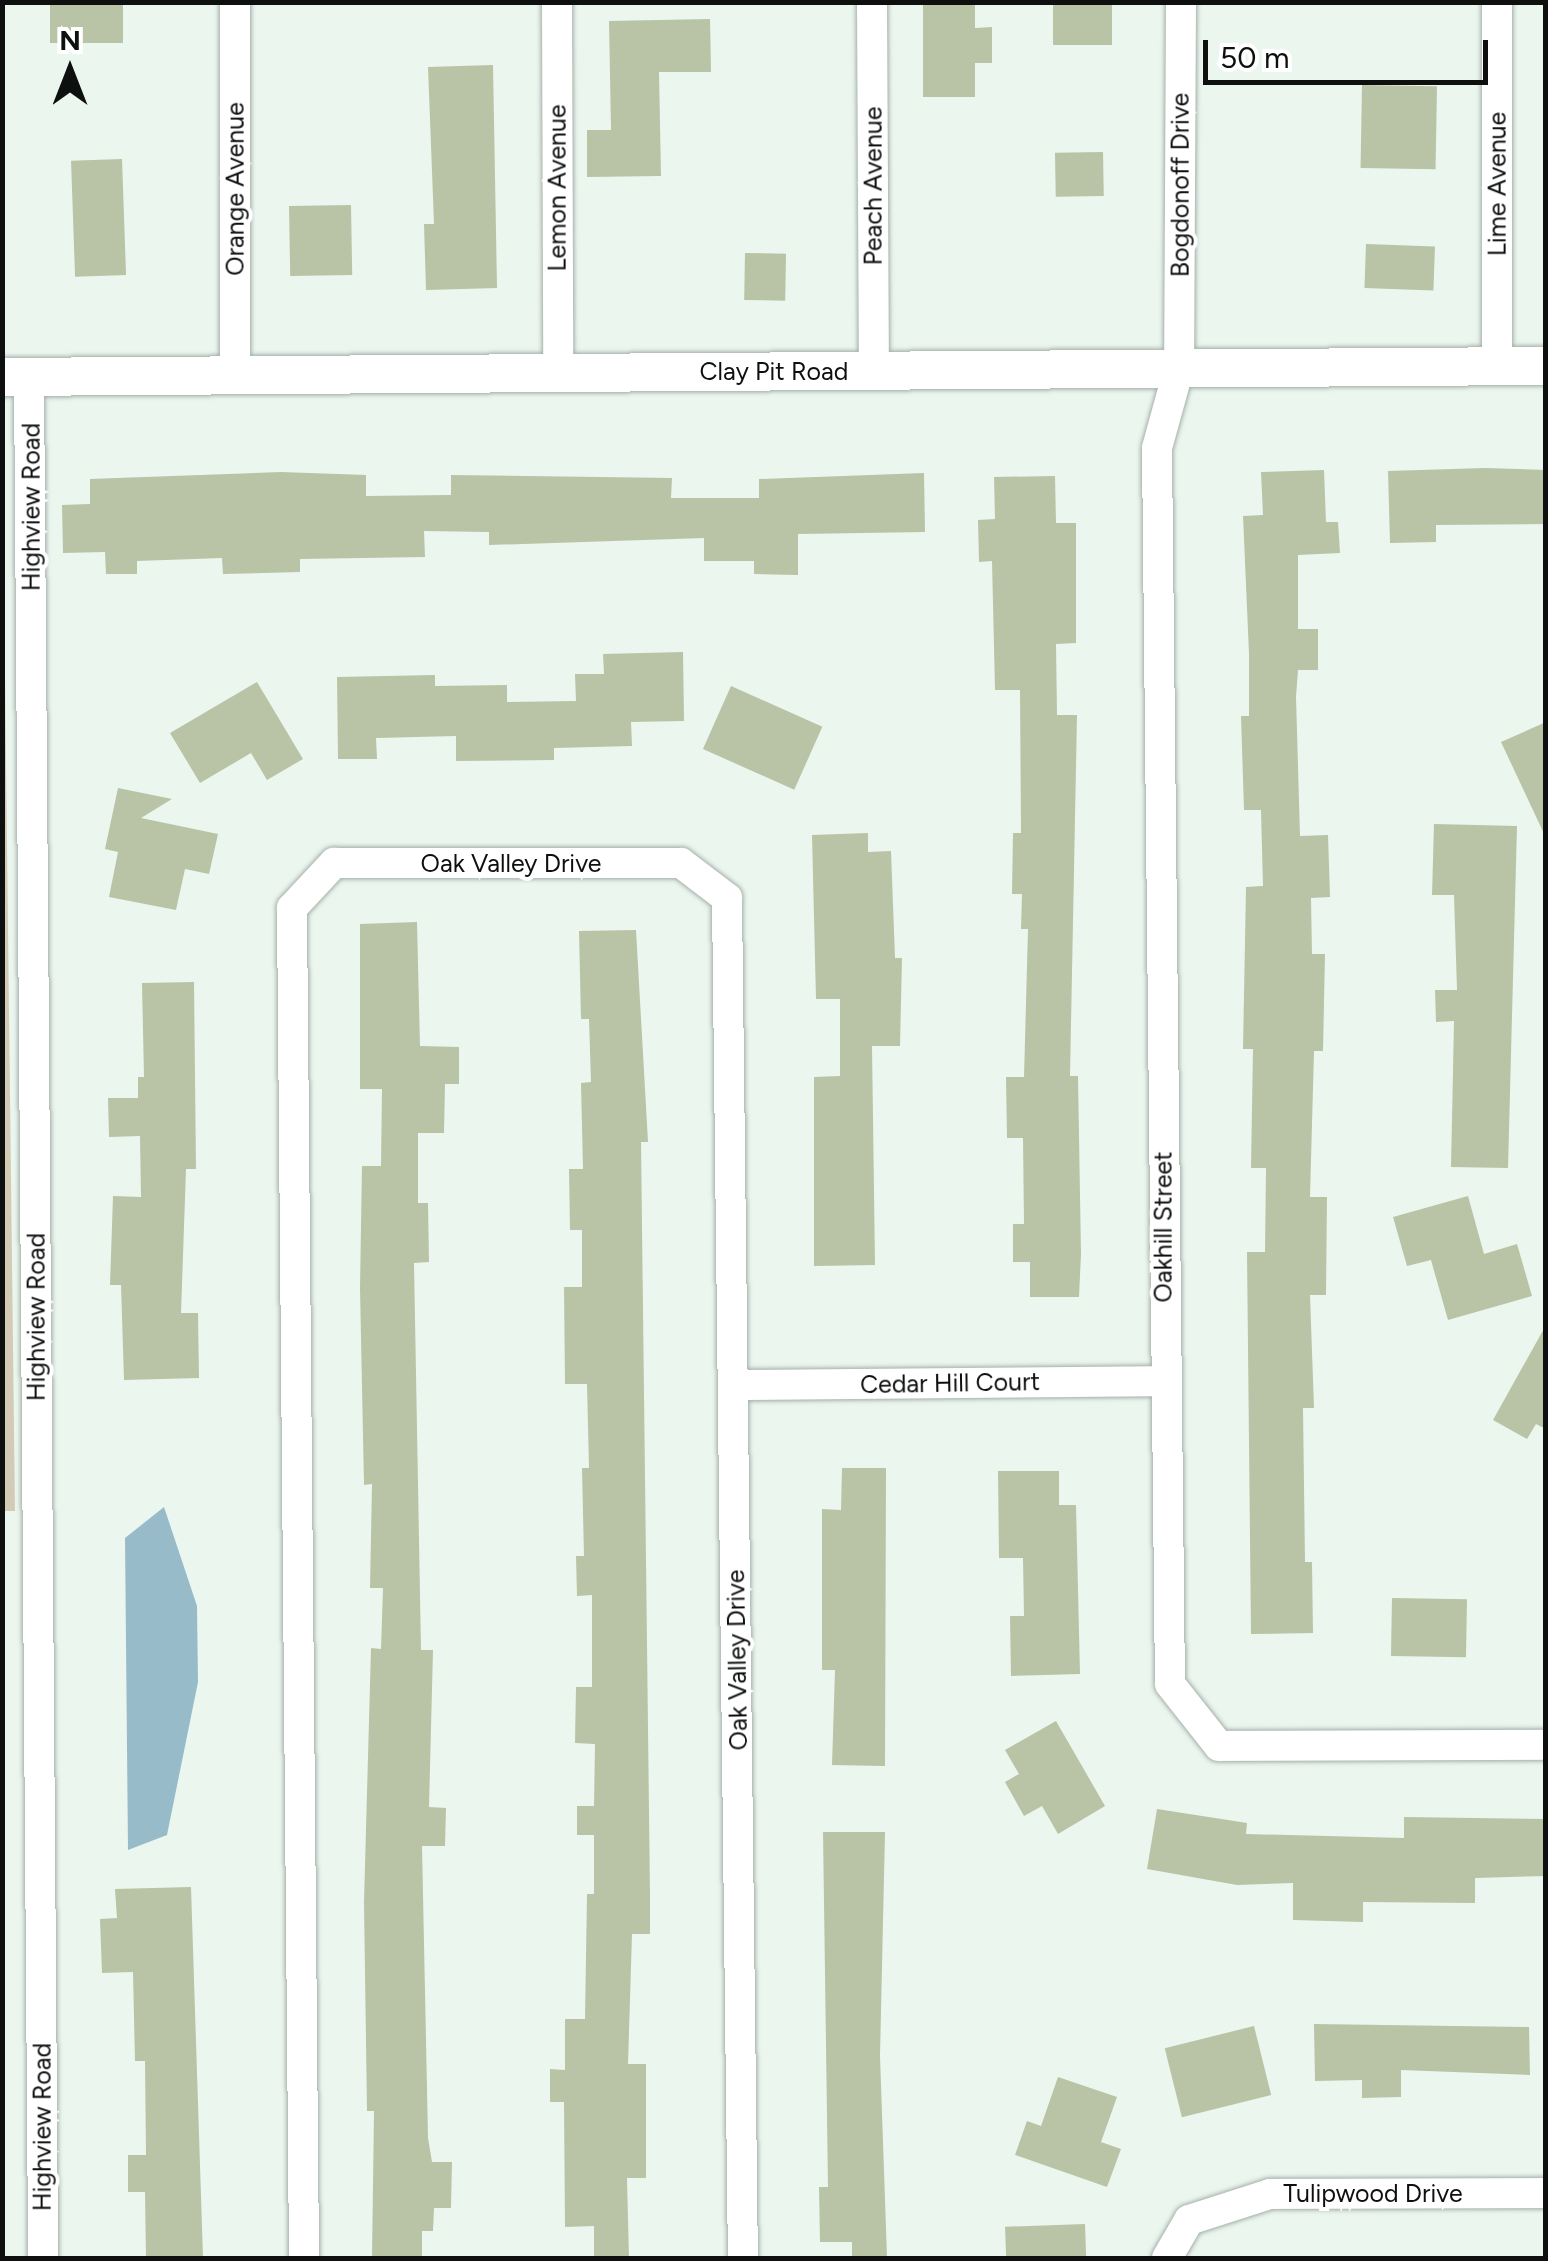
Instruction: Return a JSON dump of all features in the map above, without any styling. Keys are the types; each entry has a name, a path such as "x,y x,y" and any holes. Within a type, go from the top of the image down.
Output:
{"street":[{"name":"Orange Avenue","path":"234,375 235,2"},
{"name":"Lemon Avenue","path":"557,2 558,373"},
{"name":"Peach Avenue","path":"872,2 874,370"},
{"name":"Bogdonoff Drive","path":"1179,368 1181,2"},
{"name":"Lime Avenue","path":"1497,2 1497,366"},
{"name":"Clay Pit Road","path":"16,377 1546,366"},
{"name":"Oakhill Street","path":"1179,368 1157,448 1170,1684 1220,1746 1546,1745"},
{"name":"Highview Road","path":"16,377 43,2258"},
{"name":"Oak Valley Drive","path":"304,2258 292,908 334,863 680,862 727,898 743,2258"},
{"name":"Cedar Hill Court","path":"735,1385 1165,1381"},
{"name":"Tulipwood Drive","path":"1167,2258 1189,2220 1270,2194 1546,2193"}],"shaded area":[{"path":"2,426 15,1511 2,1511"}],"water":[{"path":"164,1507 197,1606 198,1682 167,1835 128,1850 125,1538"}],"building":[{"path":"50,2 123,2 123,43 50,43"},
{"path":"923,2 975,2 975,28 992,27 992,63 975,63 975,97 923,97"},
{"path":"1053,2 1112,2 1112,45 1053,45"},
{"path":"710,19 711,72 659,72 661,176 587,177 587,130 611,130 609,21"},
{"path":"493,65 497,288 426,290 424,224 434,224 428,67"},
{"path":"1362,85 1437,86 1436,169 1361,168"},
{"path":"1103,152 1104,196 1056,197 1055,153"},
{"path":"122,159 126,275 75,277 71,161"},
{"path":"351,205 352,275 290,276 289,206"},
{"path":"1366,244 1435,246 1433,290 1364,288"},
{"path":"745,253 786,254 785,301 744,300"},
{"path":"1324,470 1326,522 1338,522 1340,553 1298,555 1298,629 1318,629 1318,670 1298,670 1296,697 1300,836 1328,835 1330,897 1311,898 1312,954 1325,954 1323,1051 1314,1051 1310,1197 1327,1197 1326,1295 1310,1295 1314,1408 1303,1408 1305,1562 1312,1562 1313,1633 1251,1634 1247,1252 1265,1252 1266,1168 1251,1168 1253,1049 1243,1049 1246,887 1263,886 1261,810 1244,810 1241,716 1249,716 1249,654 1243,516 1263,515 1261,472"},
{"path":"1546,470 1546,524 1436,525 1436,542 1390,543 1388,471"},
{"path":"281,472 366,475 366,496 451,495 451,475 672,478 671,498 759,498 759,479 924,473 925,532 798,534 798,575 754,574 754,561 704,561 704,538 489,545 489,532 424,531 425,557 300,559 300,572 223,574 222,558 137,561 137,574 106,574 105,552 63,553 62,505 90,504 90,479"},
{"path":"1055,476 1056,523 1076,523 1076,643 1056,644 1057,715 1077,715 1070,1076 1078,1076 1081,1254 1079,1297 1030,1297 1030,1262 1013,1262 1013,1224 1024,1224 1023,1138 1007,1138 1006,1077 1024,1077 1028,929 1021,929 1022,894 1012,894 1013,833 1021,833 1020,690 995,690 992,561 979,562 978,520 995,519 994,477"},
{"path":"683,652 684,721 631,722 632,746 554,748 554,760 456,761 456,736 376,738 377,759 338,759 337,677 435,675 435,686 507,685 507,702 576,701 575,674 604,674 603,654"},
{"path":"257,682 303,759 267,780 251,753 200,783 170,733"},
{"path":"731,686 822,727 794,790 703,749"},
{"path":"1546,722 1546,838 1501,742"},
{"path":"118,788 172,799 141,818 218,834 209,874 185,869 176,910 109,897 118,852 105,849"},
{"path":"1434,824 1517,826 1508,1168 1451,1167 1454,1021 1436,1022 1435,990 1457,990 1454,895 1432,895"},
{"path":"868,833 868,852 891,851 895,958 902,958 900,1046 872,1046 875,1265 814,1266 814,1077 840,1076 840,999 816,999 812,835"},
{"path":"417,922 420,1046 459,1047 459,1084 445,1084 444,1133 418,1133 418,1203 428,1203 429,1262 414,1263 421,1650 433,1650 429,1807 446,1808 445,1846 422,1846 428,2138 432,2162 452,2162 451,2208 434,2208 433,2231 422,2231 422,2258 372,2258 374,2111 367,2111 364,1902 371,1648 381,1649 383,1588 370,1588 372,1484 364,1485 360,1288 362,1166 381,1166 382,1089 360,1089 360,924"},
{"path":"636,930 648,1142 641,1142 650,1934 632,1934 628,2064 646,2064 646,2178 627,2178 629,2258 594,2258 594,2226 565,2227 564,2102 550,2102 550,2069 565,2070 565,2019 585,2019 587,1894 594,1894 594,1835 577,1835 577,1806 594,1806 595,1744 575,1743 576,1687 592,1687 592,1595 577,1596 576,1556 584,1556 582,1468 589,1468 587,1384 565,1384 564,1287 582,1287 582,1230 570,1230 569,1169 583,1169 581,1083 591,1082 589,1019 581,1019 579,931"},
{"path":"194,982 196,1169 186,1169 181,1313 198,1313 199,1378 124,1380 121,1285 110,1285 113,1196 141,1197 140,1136 109,1137 108,1098 138,1098 138,1077 144,1077 142,983"},
{"path":"1468,1196 1484,1254 1517,1244 1532,1296 1448,1320 1431,1260 1407,1266 1393,1217"},
{"path":"1546,1325 1546,1429 1536,1424 1527,1439 1493,1420"},
{"path":"842,1468 886,1468 885,1766 832,1765 835,1670 822,1670 822,1509 841,1510"},
{"path":"998,1471 1059,1471 1059,1505 1076,1505 1080,1674 1011,1676 1010,1616 1024,1616 1023,1558 999,1558"},
{"path":"1392,1598 1467,1599 1466,1657 1391,1656"},
{"path":"1056,1721 1105,1806 1058,1834 1042,1806 1024,1816 1005,1782 1019,1774 1005,1750"},
{"path":"1157,1809 1247,1823 1246,1834 1404,1838 1404,1817 1546,1819 1546,1876 1475,1878 1475,1903 1363,1902 1363,1922 1293,1920 1293,1883 1237,1885 1147,1869"},
{"path":"823,1832 885,1832 880,2056 887,2257 852,2258 852,2242 820,2242 819,2187 828,2187"},
{"path":"191,1887 203,2258 146,2258 145,2192 128,2192 128,2155 146,2155 145,2061 135,2061 133,1972 102,1973 100,1919 117,1918 115,1889"},
{"path":"1314,2024 1529,2027 1530,2075 1401,2070 1401,2097 1362,2098 1362,2080 1315,2081"},
{"path":"1254,2026 1271,2095 1182,2117 1165,2048"},
{"path":"1058,2077 1117,2097 1101,2142 1121,2149 1107,2187 1015,2155 1027,2121 1041,2126"},
{"path":"1085,2224 1086,2258 1006,2258 1005,2227"}]}
